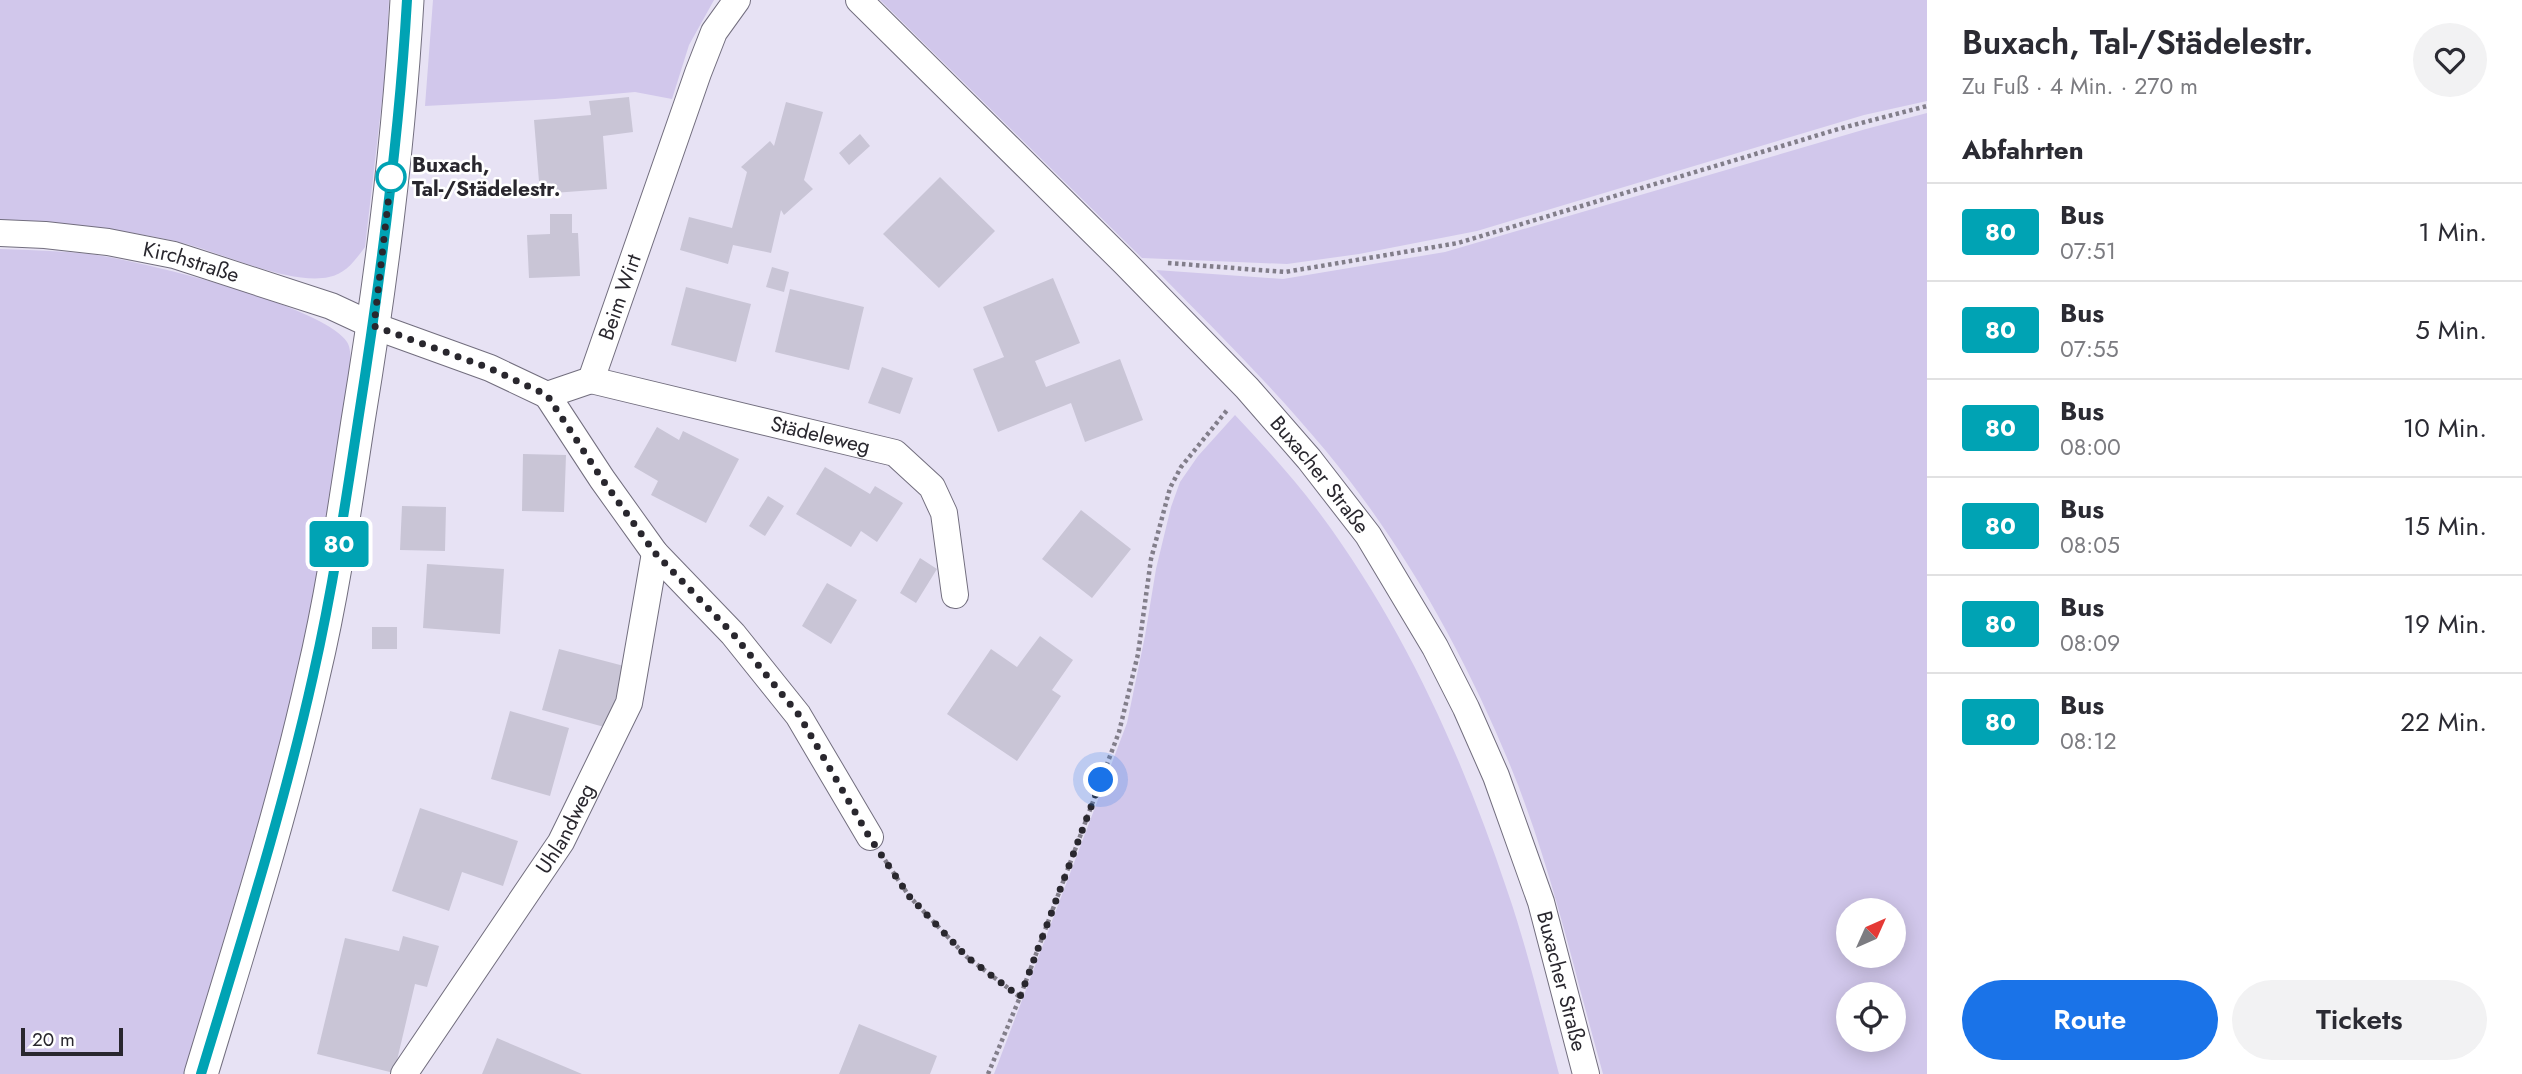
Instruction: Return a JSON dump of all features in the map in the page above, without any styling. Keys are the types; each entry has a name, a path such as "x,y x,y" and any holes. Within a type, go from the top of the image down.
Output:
{"street":[{"path":"201,1074 277,819 314,676 343,525 374,326 391,179 407,0"},
{"name":"Beim Wirt","path":"591,380 698,73 714,32 737,0"},
{"name":"Buxacher Straße","path":"859,0 1125,262 1247,388 1310,459 1368,535 1406,595 1466,708 1496,776 1541,902 1586,1074"},
{"name":"Kirchstraße","path":"0,233 108,242 174,255 331,306 374,326"},
{"path":"374,326 489,368 547,395 655,553 733,634 799,715 870,838"},
{"path":"547,395 591,380"},
{"name":"Städeleweg","path":"591,380 895,453 932,487 944,513 955,594"},
{"name":"Uhlandweg","path":"404,1074 561,842 629,703 655,553"}],"path":[{"path":"1125,262 1285,272 1458,243 1842,128 1927,106"},
{"path":"988,1074 1020,997 1119,732 1138,654 1151,559 1170,488 1198,444 1247,388"},
{"path":"870,838 909,896 967,957 1020,997"}],"shaded area":[{"path":"0,0 389,0 386,66 365,247 341,273 313,278 274,272 175,241 131,233 88,227 0,222"},
{"path":"433,0 714,0 689,45 672,99 635,92 425,106"},
{"path":"880,0 1927,0 1927,101 1864,115 1477,231 1359,254 1287,264 1142,258"},
{"path":"1927,113 1927,1074 1603,1074 1550,879 1525,802 1473,682 1430,601 1381,524 1326,451 1264,381 1156,270 1283,279 1445,252"},
{"path":"0,249 90,254 147,265 228,286 304,313 331,328 347,342 350,349 348,384 322,545 291,696 259,819 184,1074 0,1074"},
{"path":"1235,415 1301,489 1351,558 1379,602 1429,695 1471,791 1515,913 1559,1074 994,1074 1127,723 1156,569 1180,482 1198,456"}],"building":[{"path":"629,97 633,132 603,136 607,189 540,194 534,120 591,115 589,101"},
{"path":"786,102 823,112 804,180 813,189 784,215 781,210 771,253 733,245 728,264 680,250 689,217 732,228 747,172 741,167 770,141 774,146"},
{"path":"860,134 870,146 849,165 839,153"},
{"path":"940,177 995,231 939,288 883,234"},
{"path":"550,214 572,214 572,233 578,233 580,276 529,278 527,235 550,234"},
{"path":"772,267 789,272 784,292 766,287"},
{"path":"1053,278 1080,343 1035,361 1046,387 1120,359 1143,420 1085,442 1071,403 998,432 973,369 1004,357 983,307"},
{"path":"686,287 751,304 736,362 671,345"},
{"path":"790,289 864,307 849,370 775,352"},
{"path":"882,367 913,378 900,414 868,403"},
{"path":"657,427 679,440 683,431 739,459 706,523 651,495 658,481 634,467"},
{"path":"523,454 566,455 564,512 522,511"},
{"path":"825,467 870,494 875,486 903,503 877,542 861,531 851,547 796,514"},
{"path":"768,496 784,506 765,536 749,526"},
{"path":"402,506 446,507 445,551 400,550"},
{"path":"1081,510 1131,549 1092,598 1042,559"},
{"path":"920,558 937,569 916,603 900,593"},
{"path":"427,564 504,569 500,634 423,628"},
{"path":"827,583 857,600 831,644 802,626"},
{"path":"372,627 397,627 397,649 372,649"},
{"path":"1040,636 1073,660 1052,690 1061,696 1017,761 947,714 991,649 1017,667"},
{"path":"559,649 624,666 608,728 542,710"},
{"path":"510,711 569,728 550,796 491,779"},
{"path":"420,808 518,841 503,886 462,872 449,911 392,891"},
{"path":"403,936 439,946 427,987 415,984 394,1073 317,1054 345,938 399,951"},
{"path":"859,1024 937,1056 930,1074 839,1074"},
{"path":"497,1038 582,1074 482,1074"}],"bus line":[{"name":"80","path":"201,1074 280,806 314,676 343,525 374,326 391,179 407,0"}],"place":[{"name":"Buxach, Tal-/Städelestr.","path":"391,177"}],"route":[{"path":"391,177 374,326 489,368 547,395 655,553 733,634 799,715 870,838 909,896 967,957 1020,997 1101,780"}]}
